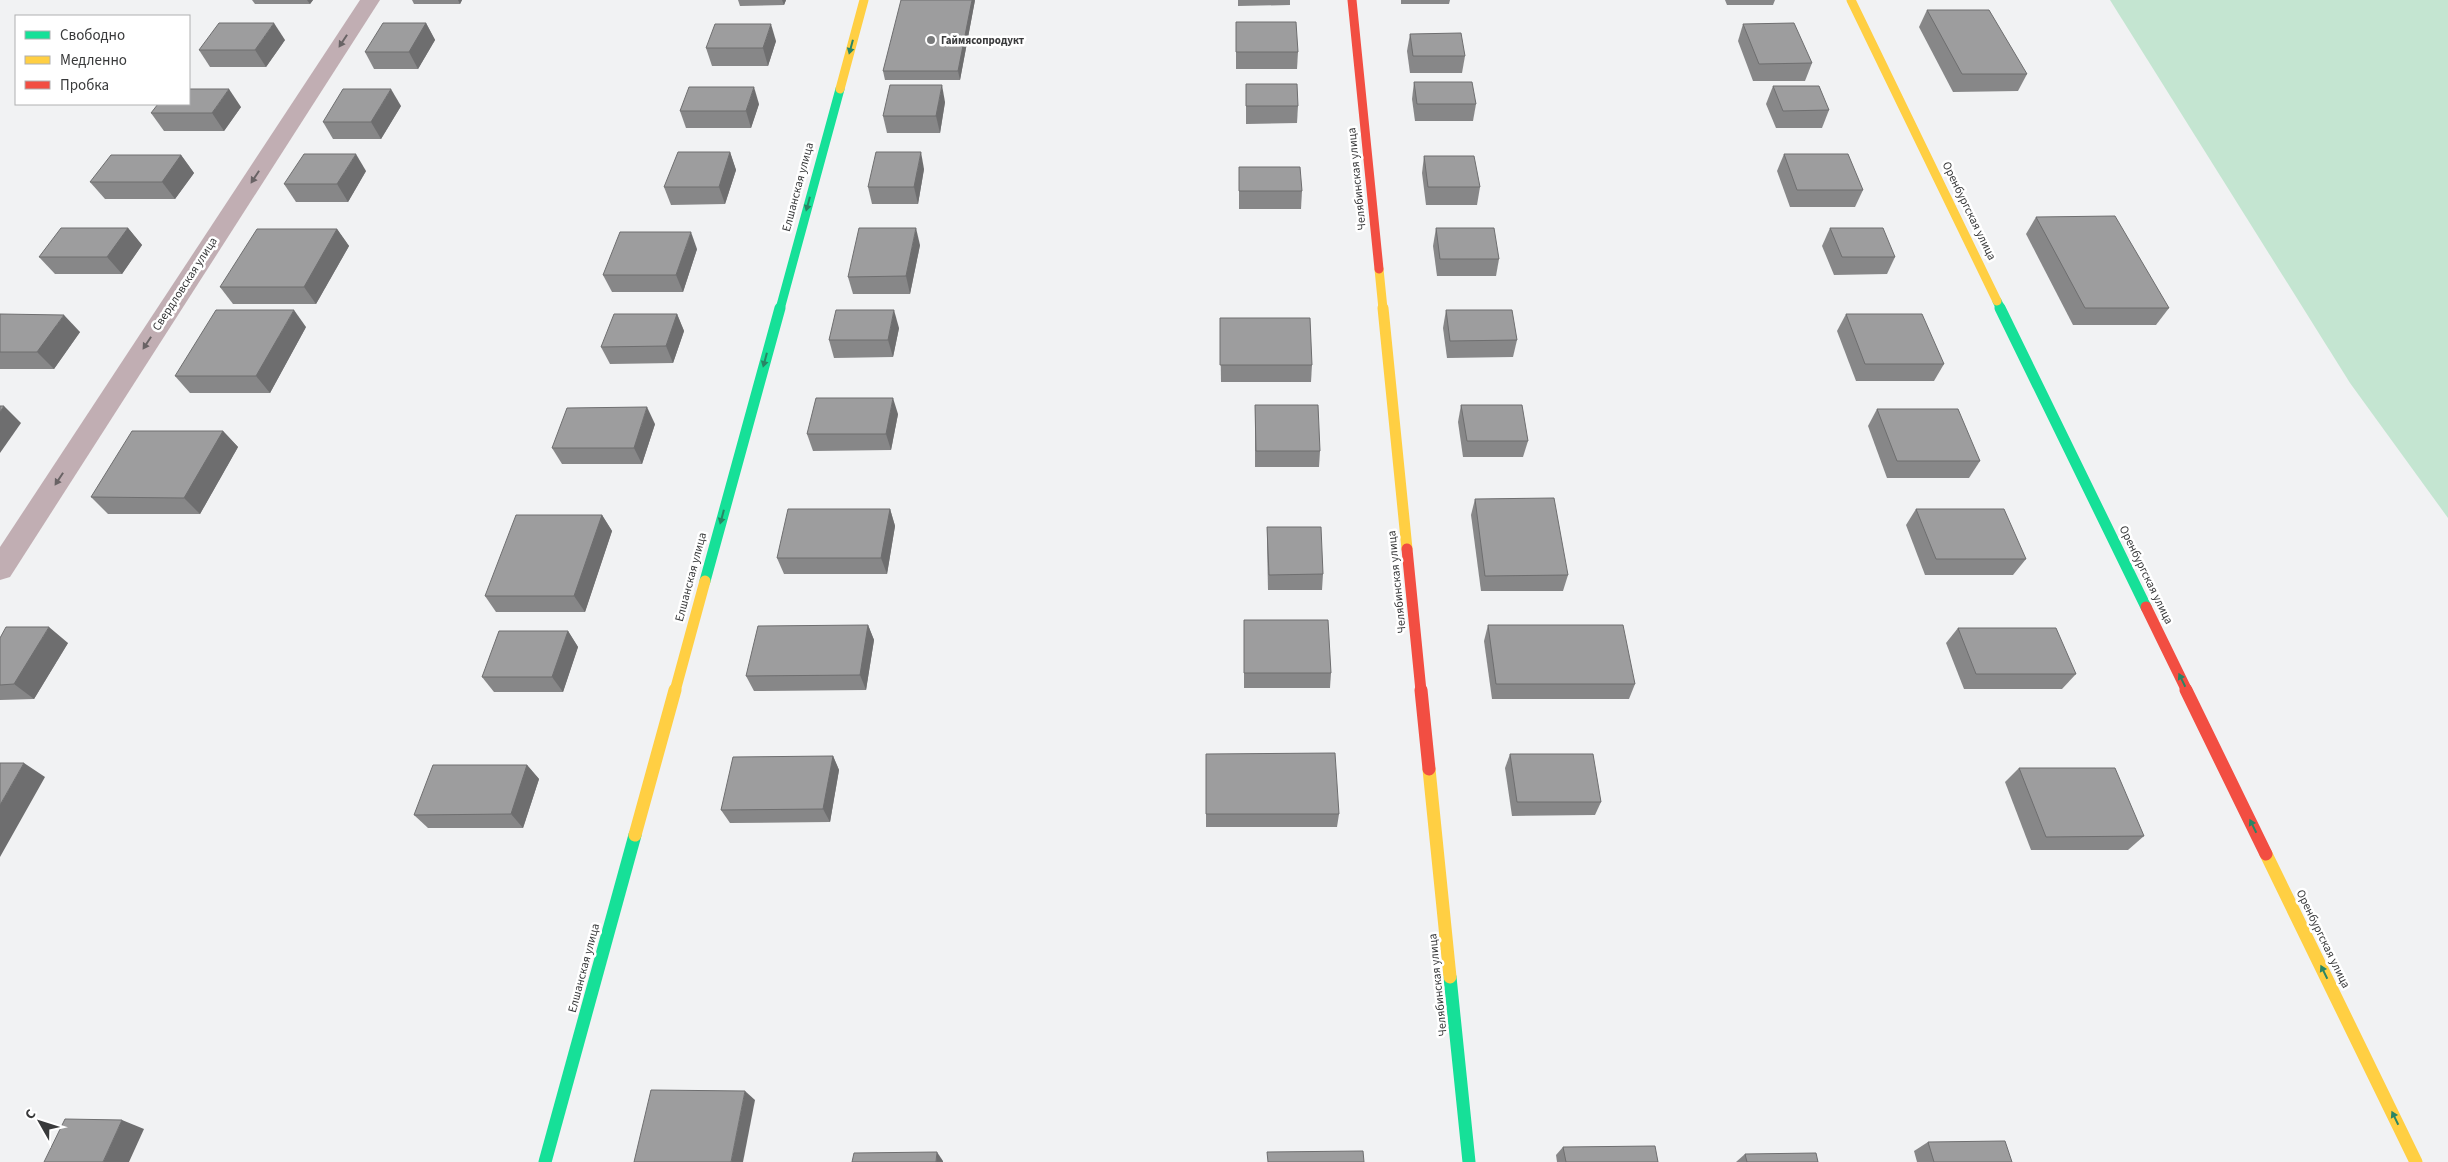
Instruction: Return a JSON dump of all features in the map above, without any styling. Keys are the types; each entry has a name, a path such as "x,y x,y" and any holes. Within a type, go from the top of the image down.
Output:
{"street":[{"name":"Свердловская улица","path":"0,569 370,0"},
{"name":"Елшанская улица","path":"544,1162 864,0"},
{"name":"Челябинская улица","path":"1352,0 1469,1162"},
{"name":"Оренбургская улица","path":"1851,0 2416,1162"}],"green space":[{"path":"2110,0 2448,0 2448,518 2350,383"}],"building":[{"name":"Гаймясопродукт","path":"901,0 972,0 958,71 883,71"},
{"path":"1927,10 1989,10 2027,74 1962,74"},
{"path":"1236,22 1296,22 1298,52 1236,52"},
{"path":"219,23 274,23 255,50 199,50"},
{"path":"383,23 426,23 409,52 365,52"},
{"path":"1794,23 1812,63 1759,64 1743,24"},
{"path":"715,24 771,24 763,48 706,48"},
{"path":"1461,33 1465,56 1413,56 1410,34"},
{"path":"1414,82 1472,82 1476,104 1417,104"},
{"path":"1246,84 1297,84 1298,106 1246,106"},
{"path":"890,85 942,85 936,116 883,116"},
{"path":"1773,86 1819,86 1829,110 1783,111"},
{"path":"689,87 754,87 746,111 680,111"},
{"path":"190,89 229,89 212,113 151,113 157,105 190,105"},
{"path":"343,89 391,89 371,122 323,122"},
{"path":"678,152 730,152 719,187 664,187"},
{"path":"876,152 921,152 914,187 868,187"},
{"path":"304,154 356,154 337,184 284,184"},
{"path":"1784,154 1848,154 1863,190 1797,190"},
{"path":"111,155 181,155 162,182 90,182"},
{"path":"1424,156 1474,156 1480,187 1428,187"},
{"path":"1239,167 1300,167 1302,191 1239,191"},
{"path":"2115,216 2169,308 2085,308 2036,217"},
{"path":"61,228 128,228 107,257 39,257"},
{"path":"859,228 916,228 906,276 848,277"},
{"path":"1436,228 1494,228 1499,259 1440,259"},
{"path":"1830,228 1883,228 1895,257 1842,257"},
{"path":"257,229 337,229 304,287 220,287"},
{"path":"620,232 691,232 676,275 603,275"},
{"path":"216,310 294,310 256,376 175,376"},
{"path":"836,310 894,310 888,340 829,340"},
{"path":"1446,310 1512,310 1517,340 1450,341"},
{"path":"0,314 64,315 37,352 0,352"},
{"path":"614,314 677,314 666,346 601,347"},
{"path":"1846,314 1922,314 1944,364 1865,364"},
{"path":"1220,318 1310,318 1312,365 1220,365"},
{"path":"816,398 893,398 886,434 807,434"},
{"path":"1255,405 1318,405 1320,451 1256,451"},
{"path":"1461,405 1522,405 1528,441 1467,441"},
{"path":"647,407 634,448 552,448 567,408"},
{"path":"1877,409 1958,409 1980,461 1897,461"},
{"path":"132,431 223,431 184,498 91,497"},
{"path":"1554,498 1568,575 1485,576 1475,499"},
{"path":"788,509 890,509 881,558 777,558"},
{"path":"1916,509 2004,509 2026,559 1936,559"},
{"path":"516,515 602,515 574,596 485,596"},
{"path":"1267,527 1321,527 1323,574 1269,575"},
{"path":"1244,620 1328,620 1331,673 1244,673"},
{"path":"868,625 860,675 746,676 758,626"},
{"path":"1488,625 1623,625 1635,684 1496,684"},
{"path":"6,627 49,627 14,684 0,685 0,638"},
{"path":"1958,628 2056,628 2076,674 1976,674"},
{"path":"499,631 568,631 552,677 482,677"},
{"path":"1335,753 1339,814 1206,814 1206,754"},
{"path":"1510,754 1593,754 1601,802 1517,802"},
{"path":"833,756 823,809 721,810 733,757"},
{"path":"0,763 24,763 0,805"},
{"path":"433,765 527,765 511,814 414,815"},
{"path":"2019,768 2115,768 2144,836 2046,837"},
{"path":"651,1090 745,1091 731,1162 634,1162"},
{"path":"65,1119 122,1120 103,1162 44,1162"},
{"path":"2005,1141 2012,1162 1934,1162 1928,1142"},
{"path":"1655,1146 1658,1162 1566,1162 1563,1147"},
{"path":"1363,1151 1364,1162 1268,1162 1267,1152"},
{"path":"937,1152 936,1162 852,1162 854,1153"},
{"path":"1816,1153 1818,1162 1747,1162 1745,1154"}],"traffic: fast":[{"path":"705,581 840,89"},
{"path":"1997,301 2146,607"},
{"path":"545,1162 635,835"},
{"path":"1450,977 1469,1162"}],"traffic: slow":[{"path":"840,89 864,0"},
{"path":"1851,0 1997,301"},
{"path":"1379,269 1407,549"},
{"path":"635,835 705,581"},
{"path":"1429,769 1450,977"},
{"path":"2266,854 2416,1162"}],"traffic: jam":[{"path":"1352,0 1379,269"},
{"path":"1407,549 1429,769"},
{"path":"2146,607 2266,854"}],"place":[{"name":"Гаймясопродукт","path":"931,40"}]}
